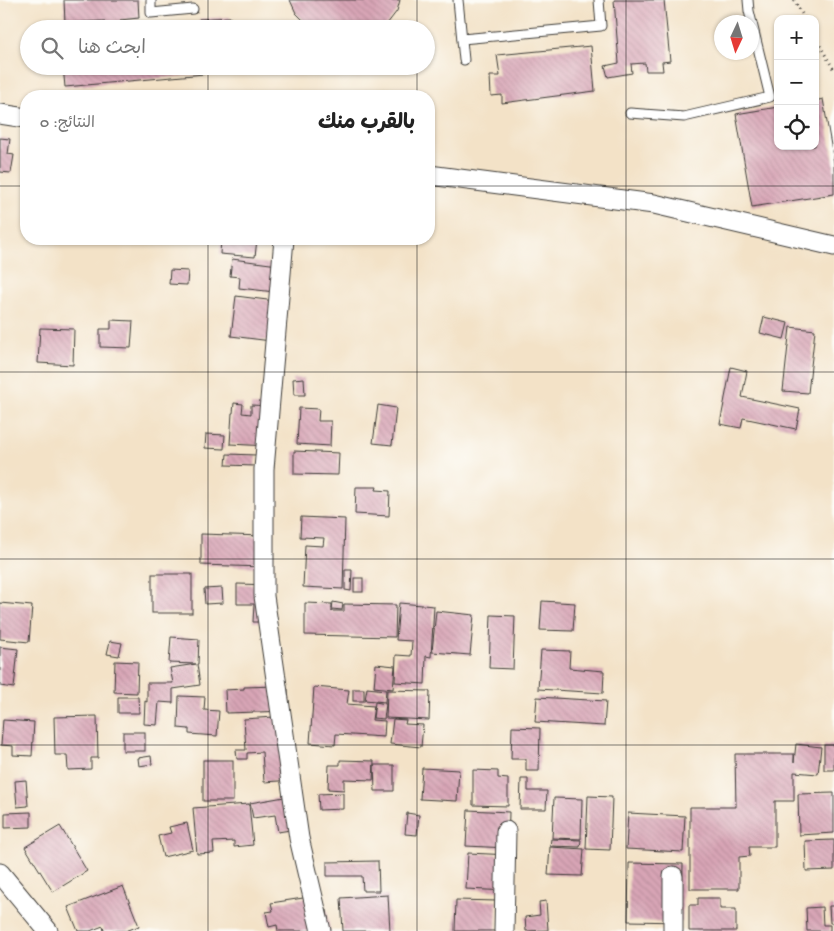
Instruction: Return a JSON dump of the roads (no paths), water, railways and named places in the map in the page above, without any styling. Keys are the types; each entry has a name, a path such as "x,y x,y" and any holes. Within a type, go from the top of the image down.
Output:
{"street":[{"path":"0,114 20,117"},
{"path":"435,176 654,204 834,246"},
{"path":"283,245 264,469 264,596 299,838 321,931"},
{"path":"504,931 506,831"},
{"path":"0,873 48,931"},
{"path":"673,876 674,931"}],"lane":[{"path":"150,0 151,12 193,9"},
{"path":"458,0 464,60"},
{"path":"462,39 601,26 599,0"},
{"path":"630,113 684,116 770,97 748,0"}]}
